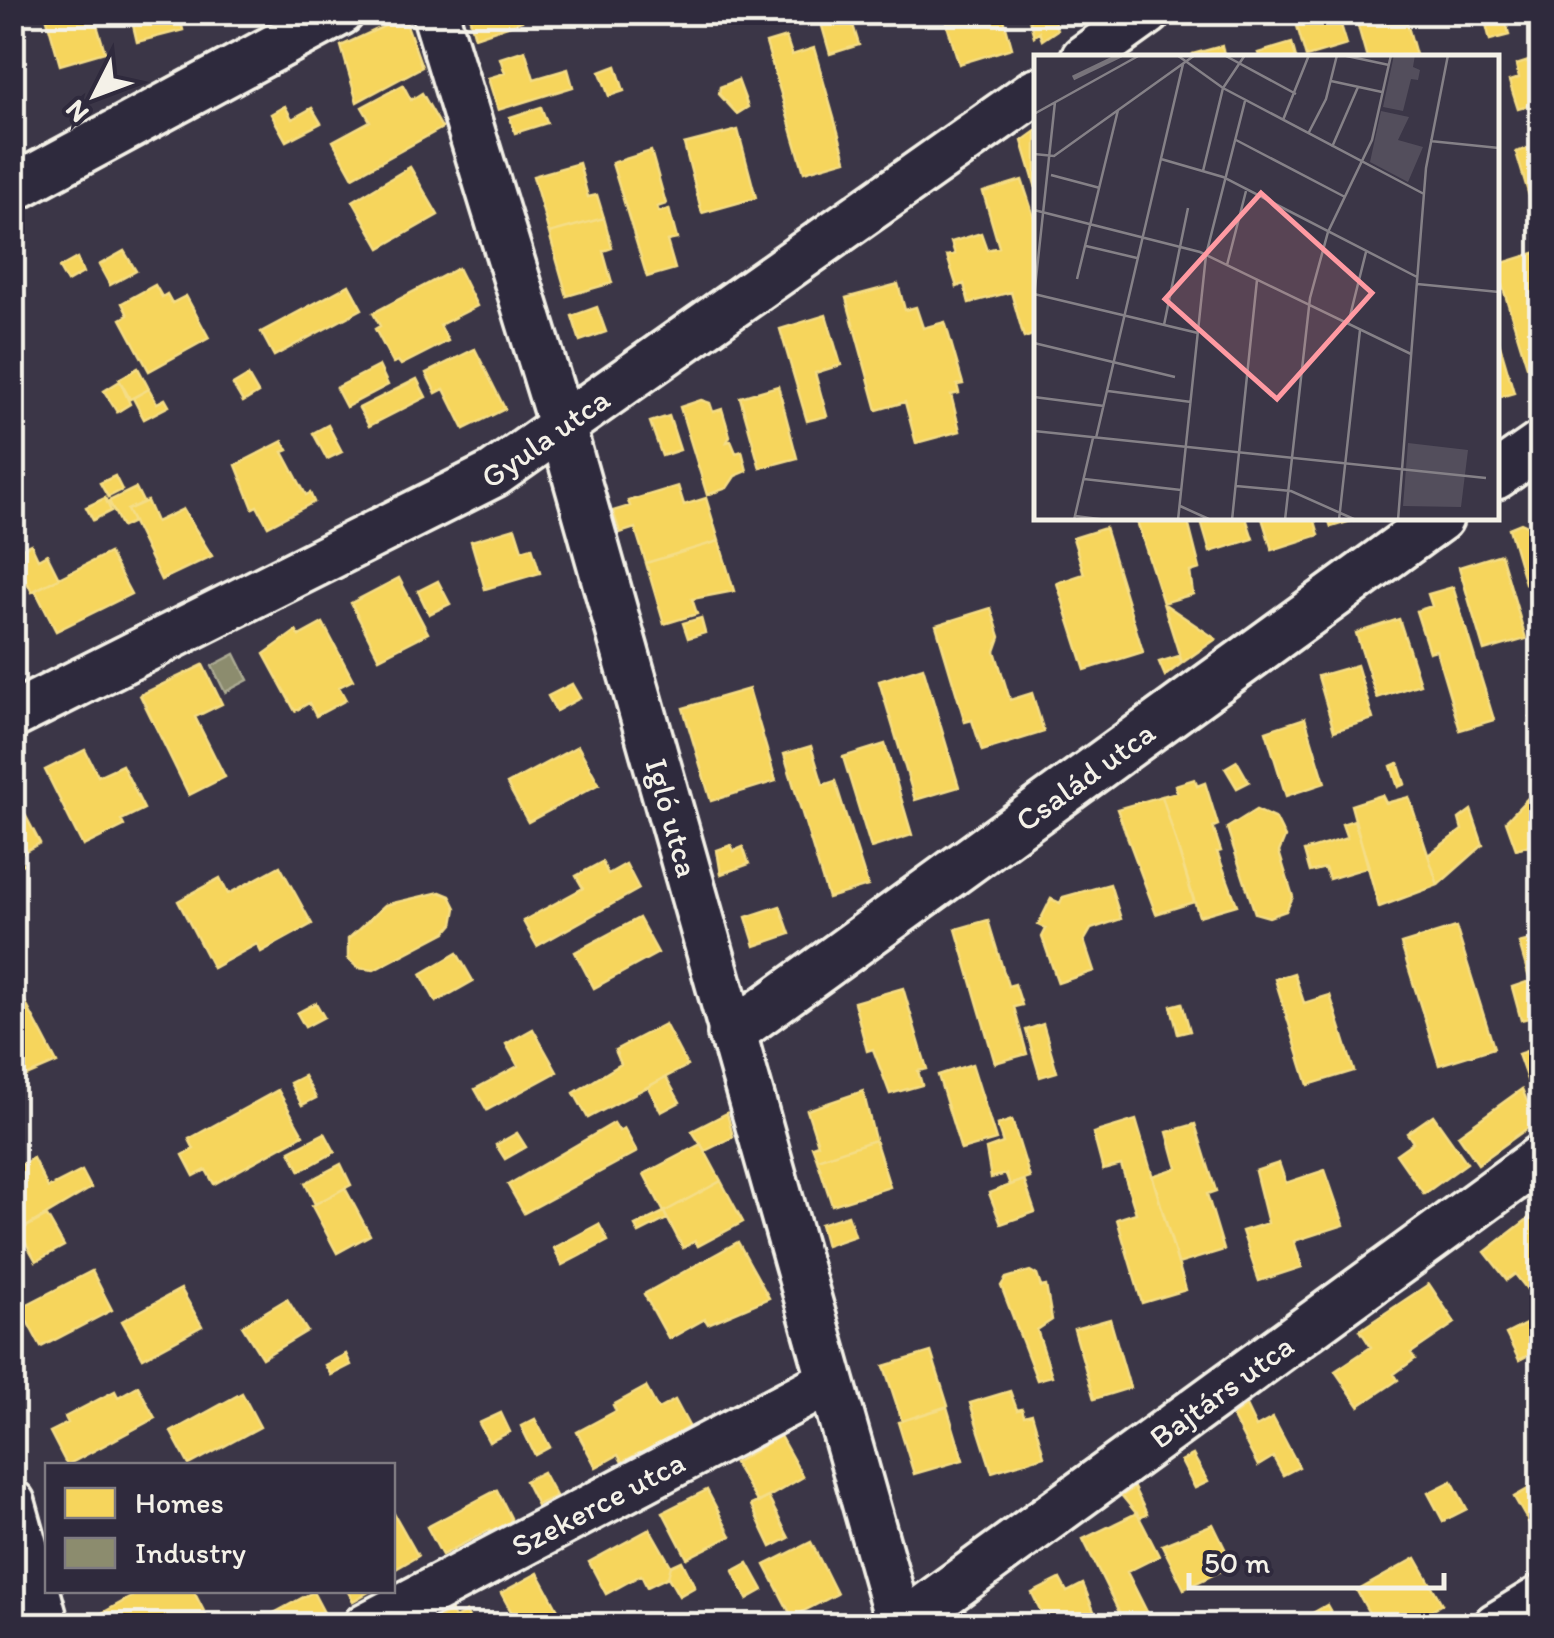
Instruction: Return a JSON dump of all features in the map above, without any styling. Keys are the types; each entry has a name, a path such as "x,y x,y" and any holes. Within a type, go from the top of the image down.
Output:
{"street":[{"path":"12,189 341,12"},
{"name":"Igló utca","path":"435,12 562,428 900,1626"},
{"path":"1088,55 1148,12"},
{"name":"Gyula utca","path":"12,716 494,474 1034,93"},
{"path":"1499,474 1542,444"},
{"name":"Család utca","path":"731,1034 1437,520"},
{"name":"Bajtárs utca","path":"900,1626 1542,1157"},
{"name":"Szekerce utca","path":"366,1626 829,1382"},
{"path":"12,1503 46,1626"},
{"path":"1496,1626 1542,1598"}],"building: Homes":[{"path":"45,12 93,12 105,52 60,65"},
{"path":"130,12 179,12 183,30 137,42"},
{"path":"468,12 520,12 522,21 475,37"},
{"path":"818,12 849,12 859,45 830,54"},
{"path":"896,12 918,12 918,14 898,21"},
{"path":"943,12 1002,12 1012,48 959,64"},
{"path":"1027,12 1052,12 1057,30 1042,40 1039,32 1034,36"},
{"path":"1293,12 1337,12 1347,45 1305,55"},
{"path":"1354,12 1408,12 1405,16 1416,55 1366,55"},
{"path":"1483,12 1504,12 1509,35 1490,40"},
{"path":"404,17 422,67 357,102 341,46"},
{"path":"786,37 792,55 814,48 846,160 804,172 766,43"},
{"path":"1292,43 1295,55 1259,55"},
{"path":"1222,46 1224,55 1193,55"},
{"path":"525,50 534,79 568,69 573,87 498,110 488,78 505,73 500,58"},
{"path":"1535,59 1542,71 1542,102 1518,109 1509,81 1519,78 1516,65"},
{"path":"616,66 624,91 609,96 600,72"},
{"path":"738,80 748,107 737,114 719,94 720,87"},
{"path":"403,85 411,100 422,93 442,128 353,177 333,141 370,121 362,107"},
{"path":"285,106 292,119 312,108 321,123 286,141 271,114"},
{"path":"541,107 547,123 515,133 510,117"},
{"path":"738,130 756,198 702,213 684,144"},
{"path":"1034,132 1034,181 1022,141"},
{"path":"1542,144 1542,210 1534,212 1516,152"},
{"path":"651,151 666,204 657,207 659,212 669,209 677,239 667,241 675,269 647,277 612,163"},
{"path":"579,163 588,197 597,195 604,218 549,233 533,176"},
{"path":"410,167 438,215 380,248 353,201"},
{"path":"1022,180 1034,217 1034,335 1024,338 1011,292 969,303 964,284 957,287 947,256 955,254 951,242 981,233 987,250 999,247 983,192"},
{"path":"604,218 612,248 603,251 612,283 567,296 549,233"},
{"path":"124,251 136,271 110,285 99,265"},
{"path":"1538,252 1542,362 1527,366 1499,264"},
{"path":"77,258 83,273 67,282 59,268"},
{"path":"458,268 477,306 440,325 448,341 401,365 398,361 393,363 375,329 380,326 373,313"},
{"path":"898,284 905,310 916,307 923,328 945,322 963,384 957,385 959,393 951,395 960,431 916,443 905,402 877,410 846,298"},
{"path":"155,285 162,297 167,294 172,303 186,296 209,338 149,371 121,319 128,315 122,303"},
{"path":"349,285 362,309 274,356 261,332"},
{"path":"597,307 606,332 580,341 572,316"},
{"path":"826,315 841,365 815,373 827,416 807,421 780,329"},
{"path":"1499,341 1514,393 1499,397"},
{"path":"475,349 505,409 464,429 444,389 436,393 426,373"},
{"path":"379,366 388,385 346,407 336,388"},
{"path":"138,368 149,389 130,399 119,379"},
{"path":"248,376 258,393 243,402 233,385"},
{"path":"417,379 426,397 369,426 359,408"},
{"path":"120,381 130,404 117,412 104,391"},
{"path":"778,386 797,458 760,468 740,397"},
{"path":"149,389 157,403 165,399 169,406 144,419 133,398"},
{"path":"701,400 710,403 713,412 722,409 730,436 727,442 731,441 736,453 742,451 747,471 735,476 727,488 707,495 680,407"},
{"path":"669,416 680,450 662,456 650,422"},
{"path":"328,425 342,452 327,459 313,433"},
{"path":"283,441 288,450 283,452 306,495 310,493 314,502 268,526 257,506 253,508 236,465"},
{"path":"115,476 122,490 108,497 100,483"},
{"path":"678,486 684,505 706,498 719,541 646,563 635,528 620,533 613,511 630,506 628,501"},
{"path":"136,488 143,502 127,510 133,522 122,527 109,501"},
{"path":"105,498 111,511 93,520 86,507"},
{"path":"147,501 156,522 183,509 212,556 161,580 127,510"},
{"path":"1542,512 1542,576 1525,583 1509,528 1521,523 1534,529"},
{"path":"1137,520 1188,520 1200,569 1190,572 1193,594 1163,603"},
{"path":"1201,520 1247,520 1253,539 1210,552"},
{"path":"1263,520 1315,520 1319,535 1272,550"},
{"path":"1329,520 1354,520 1331,527"},
{"path":"515,528 522,550 532,547 540,573 485,589 471,541"},
{"path":"1105,528 1143,652 1085,670 1057,583 1084,574 1073,538"},
{"path":"719,541 734,591 692,599 697,614 664,624 646,563"},
{"path":"31,544 38,559 47,554 59,578 32,592 12,553"},
{"path":"109,553 131,594 56,631 35,590"},
{"path":"1501,554 1526,639 1484,651 1459,567"},
{"path":"399,578 428,633 379,658 351,603"},
{"path":"438,581 450,604 429,614 418,591"},
{"path":"1453,587 1494,720 1460,730 1436,650 1429,652 1416,611 1432,606 1428,594"},
{"path":"1163,603 1216,639 1182,663"},
{"path":"991,608 1000,637 995,651 1010,700 1032,693 1044,732 982,751 972,720 965,722 936,625"},
{"path":"701,618 705,633 688,638 683,623"},
{"path":"1399,619 1420,684 1377,698 1356,633"},
{"path":"323,623 353,680 339,687 346,700 316,716 309,703 295,711 264,654 296,631 299,636"},
{"path":"1179,656 1182,663 1165,676 1159,662"},
{"path":"203,665 222,704 195,717 225,777 189,795 140,695"},
{"path":"1357,665 1373,719 1334,731 1318,676"},
{"path":"923,667 959,787 915,800 879,681"},
{"path":"572,684 580,698 556,711 548,696"},
{"path":"749,689 776,781 711,801 683,708"},
{"path":"1305,718 1325,783 1286,796 1266,731"},
{"path":"885,744 912,835 871,848 843,757"},
{"path":"578,746 599,784 528,822 507,784"},
{"path":"811,746 823,785 835,781 868,886 828,898 784,754"},
{"path":"85,750 98,776 122,765 144,809 121,820 124,826 83,846 45,770"},
{"path":"1237,761 1249,782 1237,788 1225,768"},
{"path":"1398,763 1405,784 1398,787 1391,766"},
{"path":"1195,779 1197,786 1205,783 1218,825 1213,827 1221,851 1217,852 1237,905 1199,916 1162,796 1177,792 1175,785"},
{"path":"12,790 40,843 18,855 23,864 12,870"},
{"path":"1382,795 1386,803 1409,797 1438,885 1379,907 1351,805"},
{"path":"1162,796 1194,902 1156,914 1117,809"},
{"path":"1527,799 1540,842 1516,849 1506,821"},
{"path":"1256,810 1276,819 1285,837 1279,852 1293,897 1286,911 1269,917 1255,913 1227,828"},
{"path":"1471,810 1483,845 1438,885 1428,855 1462,830 1459,819"},
{"path":"1354,820 1369,867 1329,879 1325,868 1310,872 1304,851 1347,838 1342,824"},
{"path":"731,845 734,851 743,847 749,864 721,874 717,850"},
{"path":"602,862 608,874 626,864 639,889 537,946 523,921 583,888 576,876"},
{"path":"280,866 312,924 261,952 257,944 213,968 178,901 220,878 228,894"},
{"path":"1110,884 1121,919 1091,929 1084,941 1094,971 1058,983 1042,937 1046,929 1038,925 1051,899 1060,903 1063,897"},
{"path":"440,892 450,896 456,908 453,924 446,932 374,970 358,968 348,959 348,939 385,905"},
{"path":"780,906 790,934 755,946 746,917"},
{"path":"639,918 658,953 594,988 575,952"},
{"path":"988,920 1008,986 1015,984 1022,1005 1014,1007 1027,1054 995,1063 956,929"},
{"path":"1456,927 1494,1048 1439,1065 1401,944"},
{"path":"1542,937 1542,1019 1540,1015 1521,1020 1512,987 1530,981 1519,943"},
{"path":"457,953 473,981 436,1002 421,974"},
{"path":"1294,973 1304,1003 1330,995 1354,1071 1308,1085 1275,979"},
{"path":"12,982 57,1063 12,1082"},
{"path":"903,988 927,1069 918,1071 922,1085 890,1094 873,1049 867,1051 854,1002"},
{"path":"316,1003 324,1017 305,1027 297,1013"},
{"path":"1182,1003 1190,1031 1178,1034 1171,1006"},
{"path":"665,1024 687,1066 588,1118 574,1093 621,1064 615,1050"},
{"path":"1043,1024 1057,1072 1040,1077 1026,1030"},
{"path":"533,1029 557,1072 487,1110 475,1089 518,1066 506,1044"},
{"path":"1541,1046 1542,1049 1541,1119 1518,1054"},
{"path":"972,1064 996,1140 961,1150 938,1075"},
{"path":"304,1076 316,1098 302,1105 290,1083"},
{"path":"666,1077 680,1102 661,1112 648,1087"},
{"path":"1522,1089 1536,1122 1478,1164 1458,1135"},
{"path":"278,1090 303,1135 214,1184 206,1170 194,1176 183,1155 194,1149 189,1139"},
{"path":"863,1091 875,1140 817,1159 812,1146 818,1144 807,1110"},
{"path":"727,1113 733,1137 705,1151 692,1131"},
{"path":"1433,1115 1467,1163 1424,1194 1396,1154 1413,1142 1407,1133"},
{"path":"1012,1120 1030,1178 1010,1185 1006,1174 991,1178 986,1149 1003,1143 997,1125"},
{"path":"1136,1120 1186,1290 1142,1303 1117,1219 1136,1213 1121,1165 1103,1170 1093,1133"},
{"path":"614,1123 619,1131 624,1128 637,1152 524,1213 508,1185"},
{"path":"1195,1124 1216,1191 1207,1194 1224,1250 1178,1264 1152,1176 1177,1168 1167,1132"},
{"path":"325,1133 335,1152 300,1171 290,1151"},
{"path":"517,1133 526,1147 505,1159 496,1145"},
{"path":"875,1140 890,1187 832,1205 817,1159"},
{"path":"701,1144 721,1181 664,1212 644,1174"},
{"path":"33,1158 48,1188 82,1171 91,1188 12,1235 12,1170"},
{"path":"1279,1163 1286,1183 1325,1170 1344,1225 1294,1241 1302,1267 1259,1281 1242,1231 1268,1223 1255,1171"},
{"path":"341,1164 351,1185 315,1204 305,1183"},
{"path":"1024,1180 1035,1212 1001,1224 989,1193"},
{"path":"721,1181 743,1222 698,1246 695,1241 683,1248 664,1212"},
{"path":"345,1188 370,1235 337,1253 312,1206"},
{"path":"1542,1208 1542,1293 1534,1298 1515,1274 1507,1280 1485,1252"},
{"path":"664,1212 667,1219 639,1233 635,1226"},
{"path":"848,1215 855,1236 826,1246 820,1224"},
{"path":"47,1216 64,1246 36,1261 19,1231"},
{"path":"599,1224 608,1241 562,1265 554,1248"},
{"path":"738,1242 769,1298 708,1324 705,1319 669,1339 644,1294"},
{"path":"92,1271 112,1310 41,1347 20,1308"},
{"path":"1030,1271 1037,1275 1041,1287 1046,1286 1052,1320 1037,1330 1052,1376 1037,1380 1001,1286 1006,1278"},
{"path":"1429,1284 1455,1323 1411,1353 1415,1359 1394,1374 1398,1380 1359,1406 1335,1371 1371,1347 1360,1330"},
{"path":"181,1289 202,1326 143,1358 122,1321"},
{"path":"287,1299 307,1331 262,1358 242,1326"},
{"path":"1542,1316 1542,1348 1519,1360 1506,1334"},
{"path":"1110,1319 1130,1388 1094,1399 1074,1329"},
{"path":"931,1352 948,1406 902,1421 884,1366"},
{"path":"346,1354 351,1365 331,1375 325,1365"},
{"path":"138,1386 155,1418 66,1463 50,1432 68,1423 65,1417 115,1391 118,1397"},
{"path":"646,1387 658,1409 675,1400 689,1426 641,1457 639,1453 622,1462 618,1455 596,1467 577,1432 616,1411 613,1405"},
{"path":"1010,1391 1017,1410 1022,1409 1024,1416 1032,1414 1044,1456 992,1472 970,1403"},
{"path":"242,1393 260,1427 193,1463 188,1463 171,1432"},
{"path":"1246,1406 1256,1427 1273,1418 1299,1467 1283,1475 1273,1457 1258,1466 1232,1416"},
{"path":"947,1407 963,1460 914,1474 898,1422"},
{"path":"501,1413 510,1432 489,1442 479,1423"},
{"path":"535,1419 550,1447 535,1455 521,1426"},
{"path":"780,1436 803,1477 758,1503 734,1463"},
{"path":"1193,1455 1208,1482 1195,1488 1181,1461"},
{"path":"543,1472 556,1496 537,1505 525,1481"},
{"path":"1452,1481 1467,1509 1443,1521 1428,1493"},
{"path":"1542,1481 1542,1544 1541,1544 1514,1497"},
{"path":"1134,1488 1147,1514 1140,1518 1122,1496"},
{"path":"497,1490 511,1518 510,1526 492,1535 490,1530 442,1555 427,1527"},
{"path":"707,1490 731,1536 687,1558 663,1512"},
{"path":"768,1497 789,1538 771,1547 751,1505"},
{"path":"1137,1513 1159,1556 1127,1572 1151,1620 1126,1626 1083,1539"},
{"path":"395,1515 418,1556 395,1569"},
{"path":"1213,1524 1229,1557 1218,1562 1223,1570 1184,1589 1162,1545"},
{"path":"650,1529 671,1566 668,1577 647,1587 641,1575 606,1594 589,1562"},
{"path":"811,1542 837,1594 792,1617 765,1565"},
{"path":"1416,1558 1442,1604 1403,1626 1376,1626 1357,1591"},
{"path":"682,1561 695,1587 679,1596 668,1577 671,1566"},
{"path":"748,1563 763,1590 747,1599 733,1571"},
{"path":"538,1573 567,1626 519,1626 501,1593"},
{"path":"1060,1579 1067,1592 1083,1584 1100,1626 1048,1626 1032,1593"},
{"path":"139,1593 195,1593 207,1617 191,1626 79,1626"},
{"path":"311,1593 329,1622 322,1626 250,1626"},
{"path":"349,1593 367,1593 353,1601"},
{"path":"1327,1605 1339,1626 1290,1626"},
{"path":"451,1611 455,1618 466,1612 473,1626 424,1626"}],"building: Industry":[{"path":"235,654 248,680 225,692 212,666"}]}
